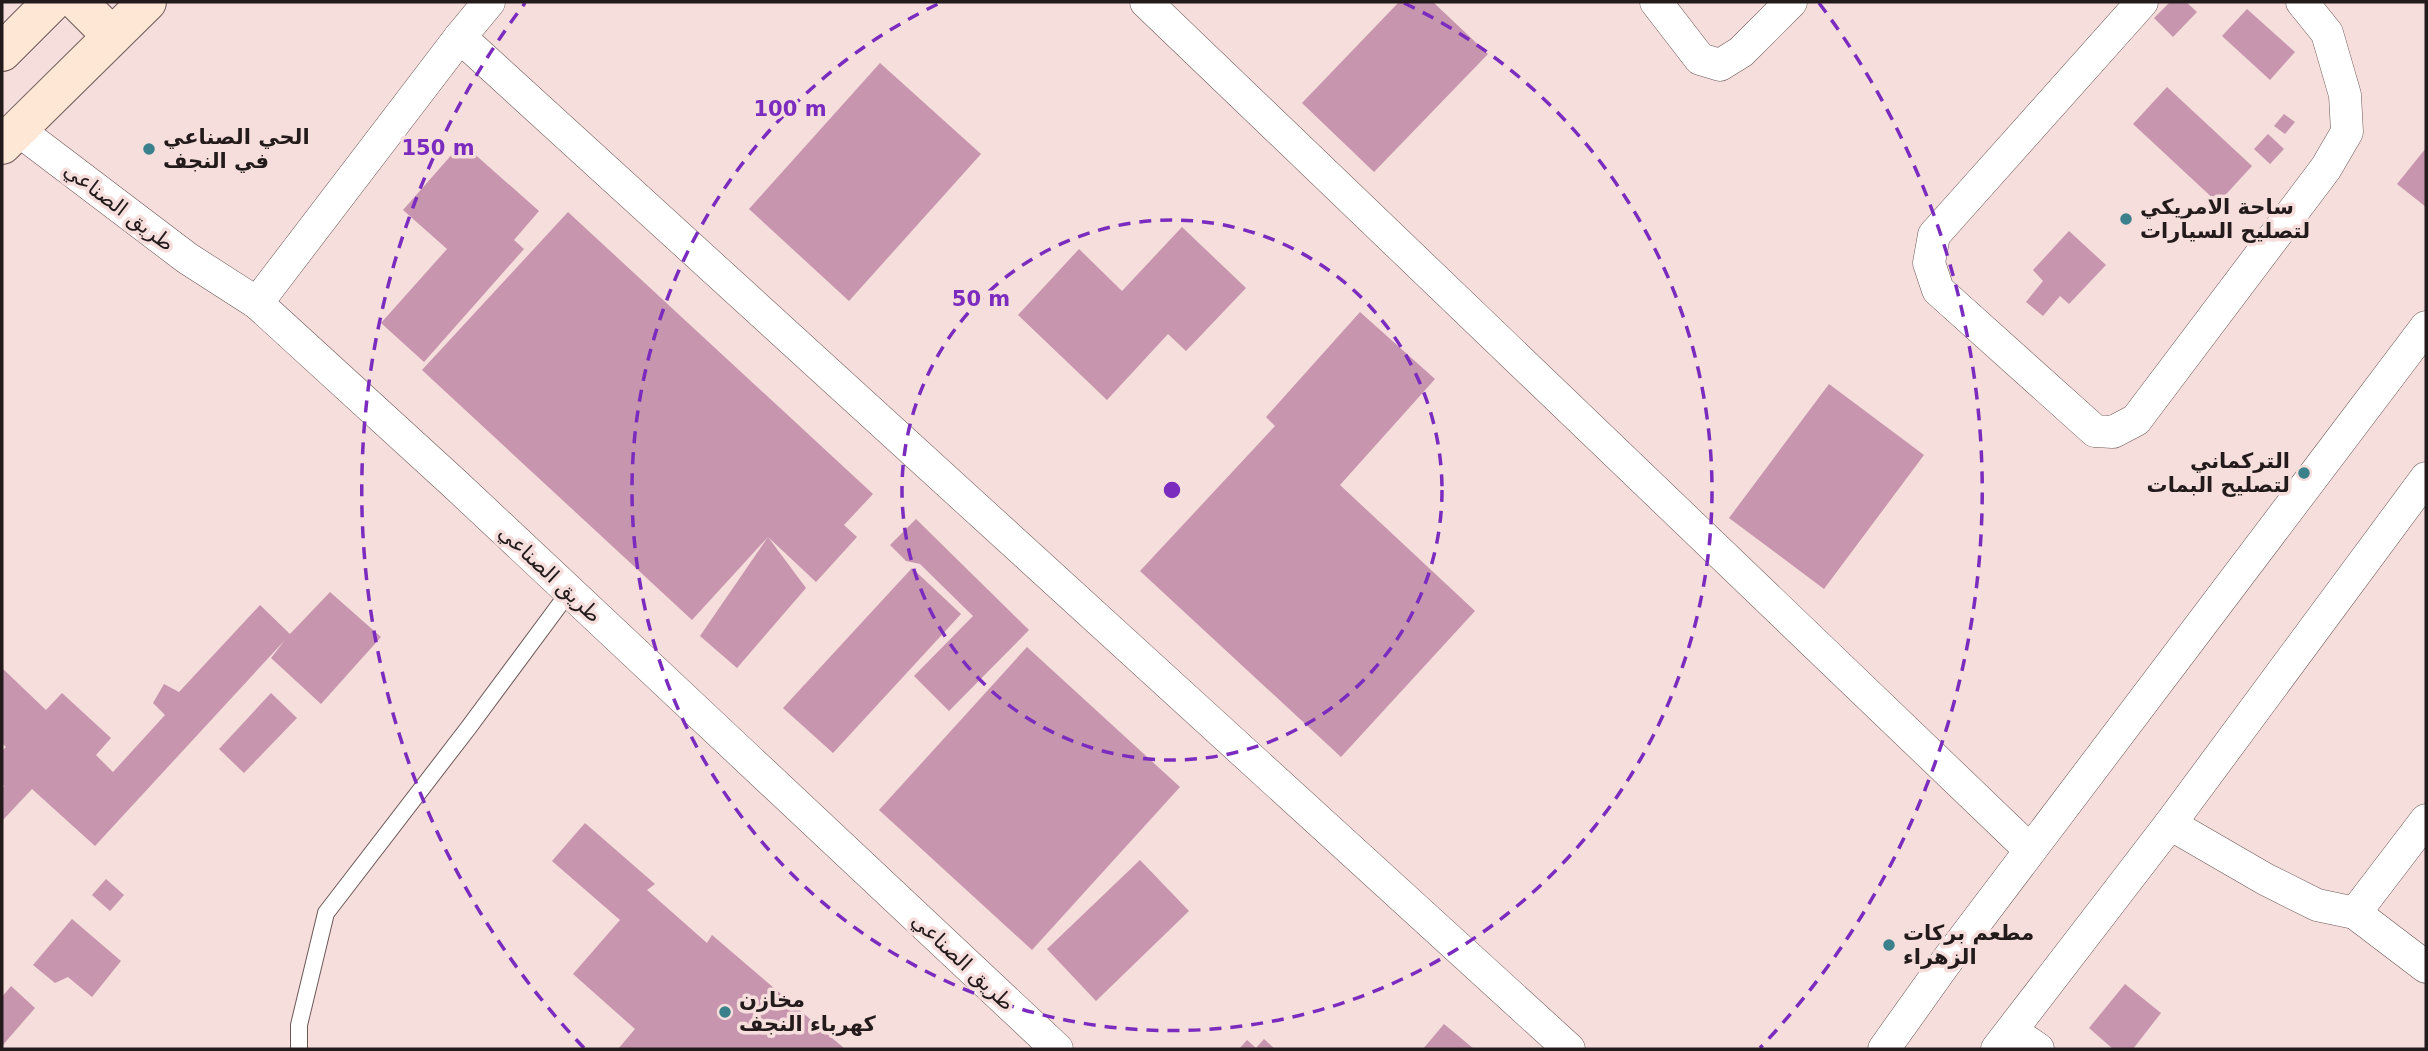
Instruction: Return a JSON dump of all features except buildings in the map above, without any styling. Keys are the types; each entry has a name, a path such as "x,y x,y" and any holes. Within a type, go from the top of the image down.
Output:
{"street":[{"path":"2,52 51,2"},
{"path":"78,2 112,36"},
{"path":"9,137 147,2"},
{"path":"257,303 489,2"},
{"path":"1146,2 2030,850"},
{"path":"1656,2 1700,59 1720,65 1741,52 1791,2"},
{"path":"2142,2 1934,235 1929,263 1938,290 2095,431 2113,432 2137,420 2326,168 2347,132 2345,95 2327,33 2304,2"},
{"path":"460,37 1569,1049"},
{"name":"طريق الصناعي","path":"9,137 257,303 1057,1049"},
{"path":"1884,1049 2030,850 2426,327"},
{"path":"2038,1049 2005,1040 2170,824 2426,478"},
{"path":"2356,913 2426,820"},
{"path":"2170,824 2265,879 2317,905 2356,913 2426,967"}],"lane":[{"path":"299,1049 299,1025 326,913 569,592"}],"place":[{"name":"الحي الصناعي في النجف","path":"149,149"},
{"name":"ساحة الامريكي لتصليح السيارات","path":"2126,219"},
{"name":"التركماني لتصليح البمات","path":"2304,473"},
{"name":"مطعم بركات الزهراء","path":"1889,945"},
{"name":"مخازن كهرباء النجف","path":"725,1012"}]}
